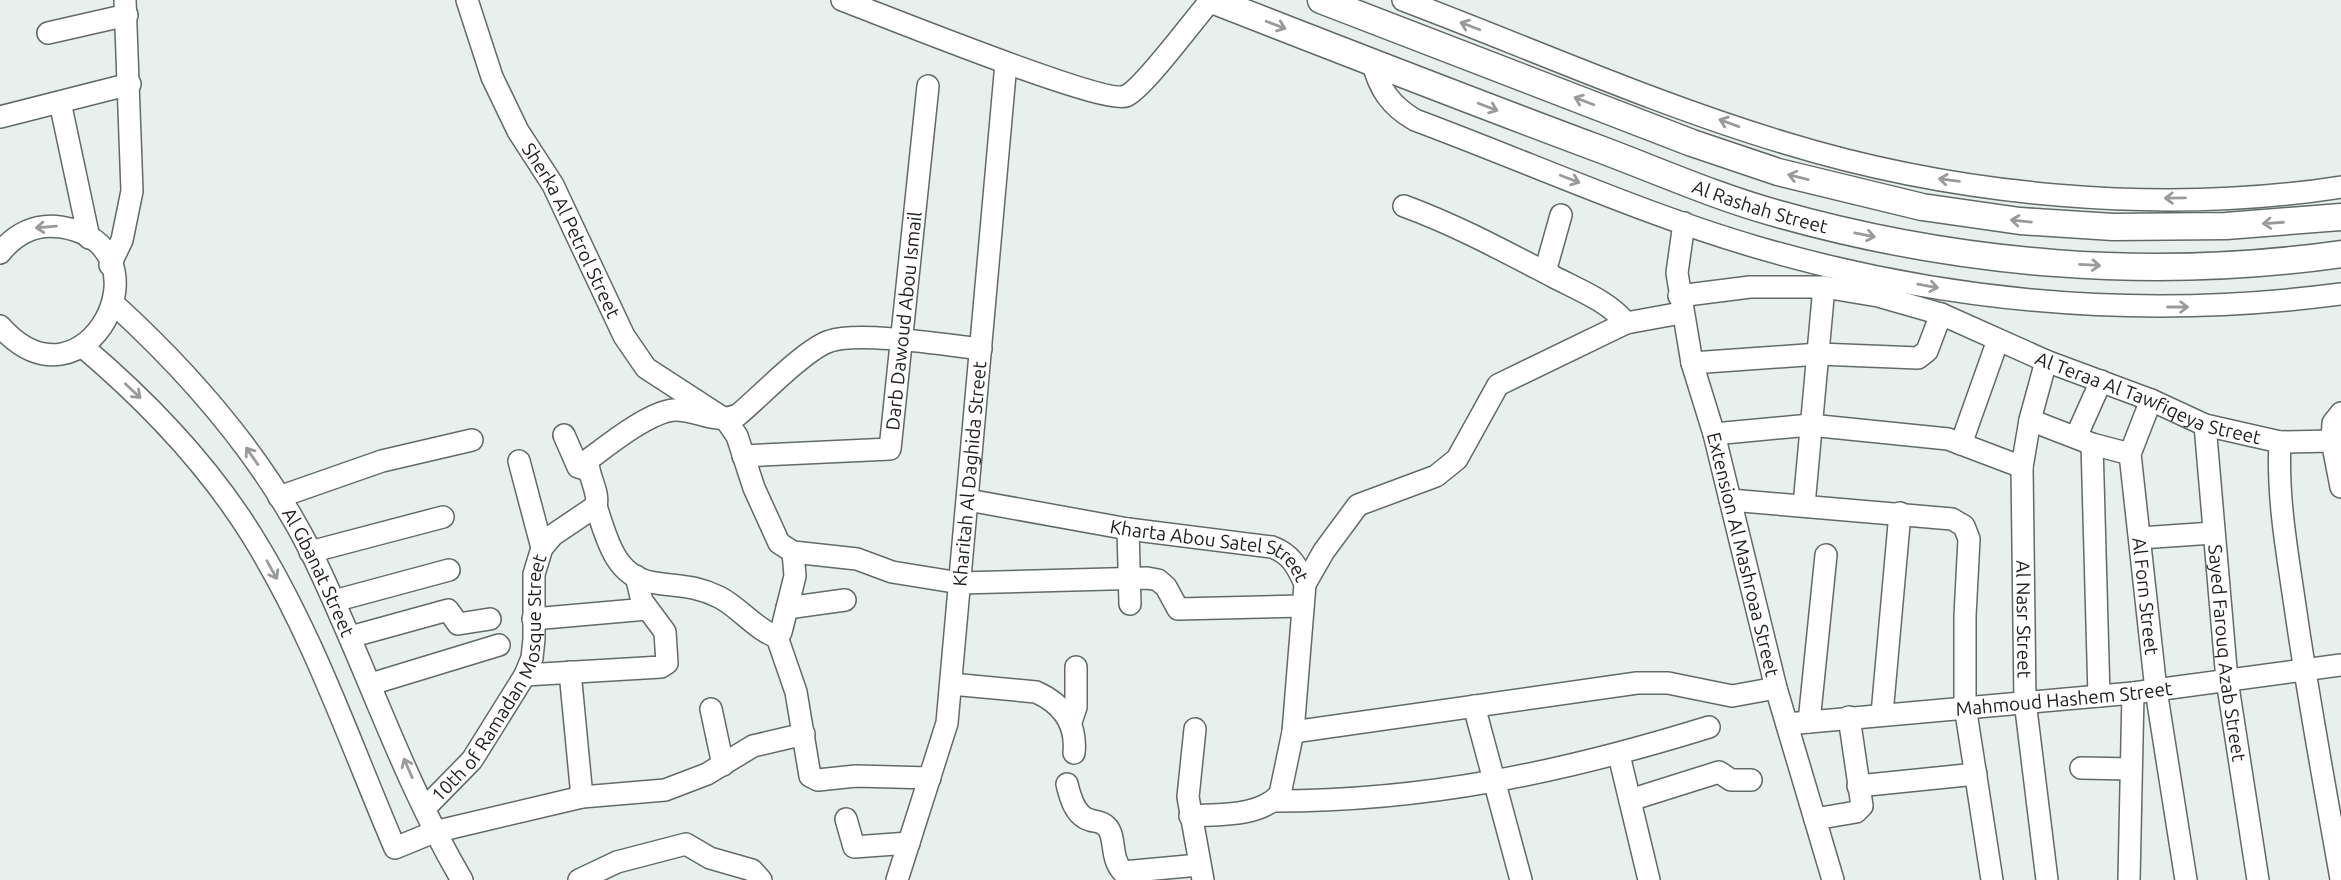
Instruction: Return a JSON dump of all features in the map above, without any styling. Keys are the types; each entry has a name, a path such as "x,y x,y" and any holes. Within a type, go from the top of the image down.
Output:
{"main road":[{"name":"Al Rashah Street","path":"1212,0 1722,196 1851,232 1950,252 2045,263 2144,268 2231,265 2341,254"},
{"name":"Al Rashah Street","path":"1321,0 1692,143 1779,172 1922,207 2020,221 2113,228 2226,226 2341,217"}],"street":[{"name":"Sherka Al Petrol Street","path":"467,0 492,77 518,131 553,185 624,336 646,368 726,420"},
{"path":"842,0 1006,63 1115,98 1135,90 1212,0"},
{"path":"1403,0 1784,143 1934,178 2017,190 2166,199 2276,195 2341,187"},
{"path":"48,33 126,7 132,191 122,240 110,265"},
{"name":"Kharitah Al Daghida Street","path":"897,880 947,723 1006,63"},
{"path":"1373,63 1382,90 1402,112 1415,120 1684,223 1756,247 1852,271 1982,296 2103,306 2216,307 2341,294"},
{"path":"0,117 130,84"},
{"name":"Darb Dawoud Abou Ismail","path":"743,456 890,449 928,86"},
{"path":"0,326 19,344 44,353 70,351 82,346 103,328 114,304 114,278 110,265 89,238 60,102"},
{"path":"1404,206 1448,222 1545,272 1612,309 1626,323"},
{"path":"1545,272 1561,215"},
{"name":"Extension Al Mashroaa Street","path":"1684,223 1677,273 1680,305 1692,363 1714,434 1776,688 1833,880"},
{"path":"3,245 31,229 55,226 89,238"},
{"name":"Al Teraa Al Tawfiqeya Street","path":"1306,584 1324,551 1359,505 1436,476 1457,459 1498,385 1626,323 1680,305 1750,287 1825,287 1878,296 1941,314 2046,361 2151,400 2205,425 2280,442 2332,441"},
{"path":"1804,505 1825,287"},
{"name":"Al Gbanat Street","path":"114,304 166,353 214,406 279,497 334,601 434,832 462,880"},
{"path":"1692,363 1819,354 1918,359 1927,351 1941,314"},
{"path":"930,778 814,779 809,770 796,692 777,637 742,610 698,587 649,582 620,565 610,546 596,506 598,501 588,470 588,460 659,415 674,411 726,420 738,415 830,341 852,338 981,349"},
{"path":"1961,444 1998,340"},
{"name":"Al Gbanat Street","path":"82,346 163,420 210,475 251,534 303,631 394,848 434,832"},
{"name":"Al Nasr Street","path":"2046,361 2030,420 2022,467 2025,701 2048,880"},
{"path":"2099,696 2084,441 2101,381"},
{"name":"Al Forn Street","path":"2151,400 2130,454 2156,690 2186,880"},
{"path":"2340,479 2332,441 2333,423 2341,412"},
{"path":"726,420 737,436 768,523 779,543 793,552 857,559 892,572 960,583 1129,576 1158,580 1166,587 1178,610 1303,606"},
{"path":"2030,420 2084,441 2130,454"},
{"path":"1714,434 1810,425 1948,439 2022,467"},
{"name":"Sayed Farouq Azab Street","path":"2205,425 2227,680 2258,880"},
{"path":"564,435 578,467 588,470"},
{"path":"279,497 382,461 472,440"},
{"path":"2280,442 2278,474 2283,524 2304,670 2341,879"},
{"path":"519,461 542,548"},
{"name":"Kharta Abou Satel Street","path":"968,500 1128,529 1272,547 1286,552 1306,584 1293,732 1284,784 1274,801"},
{"path":"1730,500 1900,513 1952,519 1965,526 1969,539 1965,616 1965,706 1992,880"},
{"name":"10th of Ramadan Mosque Street","path":"425,808 472,760 525,675 532,658 534,574 542,548 553,535 596,506"},
{"path":"1882,714 1900,513"},
{"path":"310,552 443,517"},
{"path":"1128,529 1130,604"},
{"path":"2140,538 2213,533"},
{"path":"777,637 781,632 795,576 793,552"},
{"path":"1809,722 1826,555"},
{"path":"334,601 449,570"},
{"path":"525,675 661,667 667,663 665,632 647,609 636,576"},
{"path":"787,608 845,600"},
{"path":"349,637 460,606 458,624 490,619"},
{"path":"533,619 647,609"},
{"path":"371,684 499,645"},
{"name":"Mahmoud Hashem Street","path":"1787,724 2133,693 2341,666"},
{"path":"1071,722 1076,708 1076,667"},
{"path":"570,672 582,797"},
{"path":"1293,732 1637,683 1668,683 1732,696 1776,688"},
{"path":"951,684 1036,692 1052,701 1071,722 1076,737 1074,753"},
{"path":"2129,880 2133,693"},
{"path":"1474,706 1521,880"},
{"path":"711,709 723,765"},
{"path":"1815,820 1860,810 1849,717"},
{"path":"1190,816 1239,812 1274,801 1396,796 1494,783 1619,755 1709,727"},
{"path":"1068,784 1074,806 1081,815 1107,826 1111,873 1201,872 1190,816 1189,770 1195,729"},
{"path":"434,832 582,797 665,790 723,765 753,747 804,734"},
{"path":"1619,755 1649,880"},
{"path":"2081,768 2131,769"},
{"path":"1630,800 1719,772 1731,780 1751,780"},
{"path":"1858,786 1976,774"},
{"path":"846,819 854,847 909,843"},
{"path":"579,880 617,862 686,844 710,858 752,870 761,880"}]}
